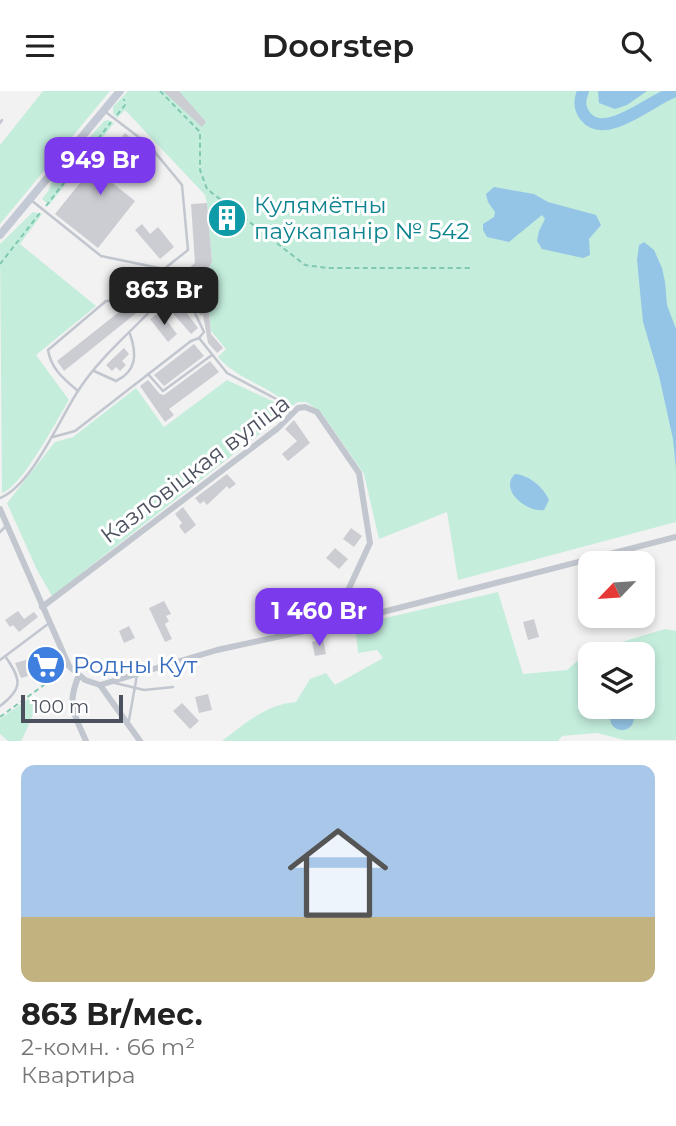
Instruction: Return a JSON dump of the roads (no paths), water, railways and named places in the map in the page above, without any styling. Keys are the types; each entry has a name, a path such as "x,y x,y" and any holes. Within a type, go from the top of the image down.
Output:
{"main road":[{"path":"0,235 121,91"}],"street":[{"name":"Казловіцкая вуліца","path":"42,607 278,428 290,414 305,407 317,412 359,473 370,543 332,625"},
{"path":"0,509 69,666 79,675 100,685 140,741"},
{"path":"100,685 217,650 332,625 676,537"},
{"path":"79,675 72,690 71,702 86,741"}],"lane":[{"path":"30,199 101,256 164,269 188,250 182,185 149,145 104,111"},
{"path":"78,391 55,370 48,350 106,301 129,300"},
{"path":"0,498 17,487 94,370 157,304"},
{"path":"51,437 75,431 148,373 199,338 204,332 194,311"},
{"path":"94,370 116,381 127,376 133,367 134,357 129,333"},
{"path":"199,338 227,373 282,402 290,414"},
{"path":"148,373 163,391 212,355"},
{"path":"0,532 7,525"},
{"path":"0,660 50,623"},
{"path":"0,706 15,693 18,683 5,656"},
{"path":"128,723 138,673"},
{"path":"111,681 134,689 158,690 173,687"}],"water":[{"path":"598,91 647,91 627,105 615,109 599,103"},
{"path":"494,187 534,194 548,202 596,215 601,225 589,239 590,255 583,258 542,249 537,241 545,219 542,215 509,242 487,237 483,224 494,217 495,212 486,194"},
{"path":"644,242 654,250 662,268 667,305 676,329 676,469 673,439 659,376 643,322 637,260 639,245"},
{"path":"515,474 530,479 543,491 549,500 544,510 530,508 512,493 511,480"},
{"path":"610,719 634,719 630,726 622,730"}],"waterway":[{"path":"583,91 580,105 582,111 595,123 605,124 630,116 676,91"}],"place":[{"name":"Кулямётны паўкапанір № 542","path":"227,218"},
{"name":"Родны Кут","path":"46,665"}]}
